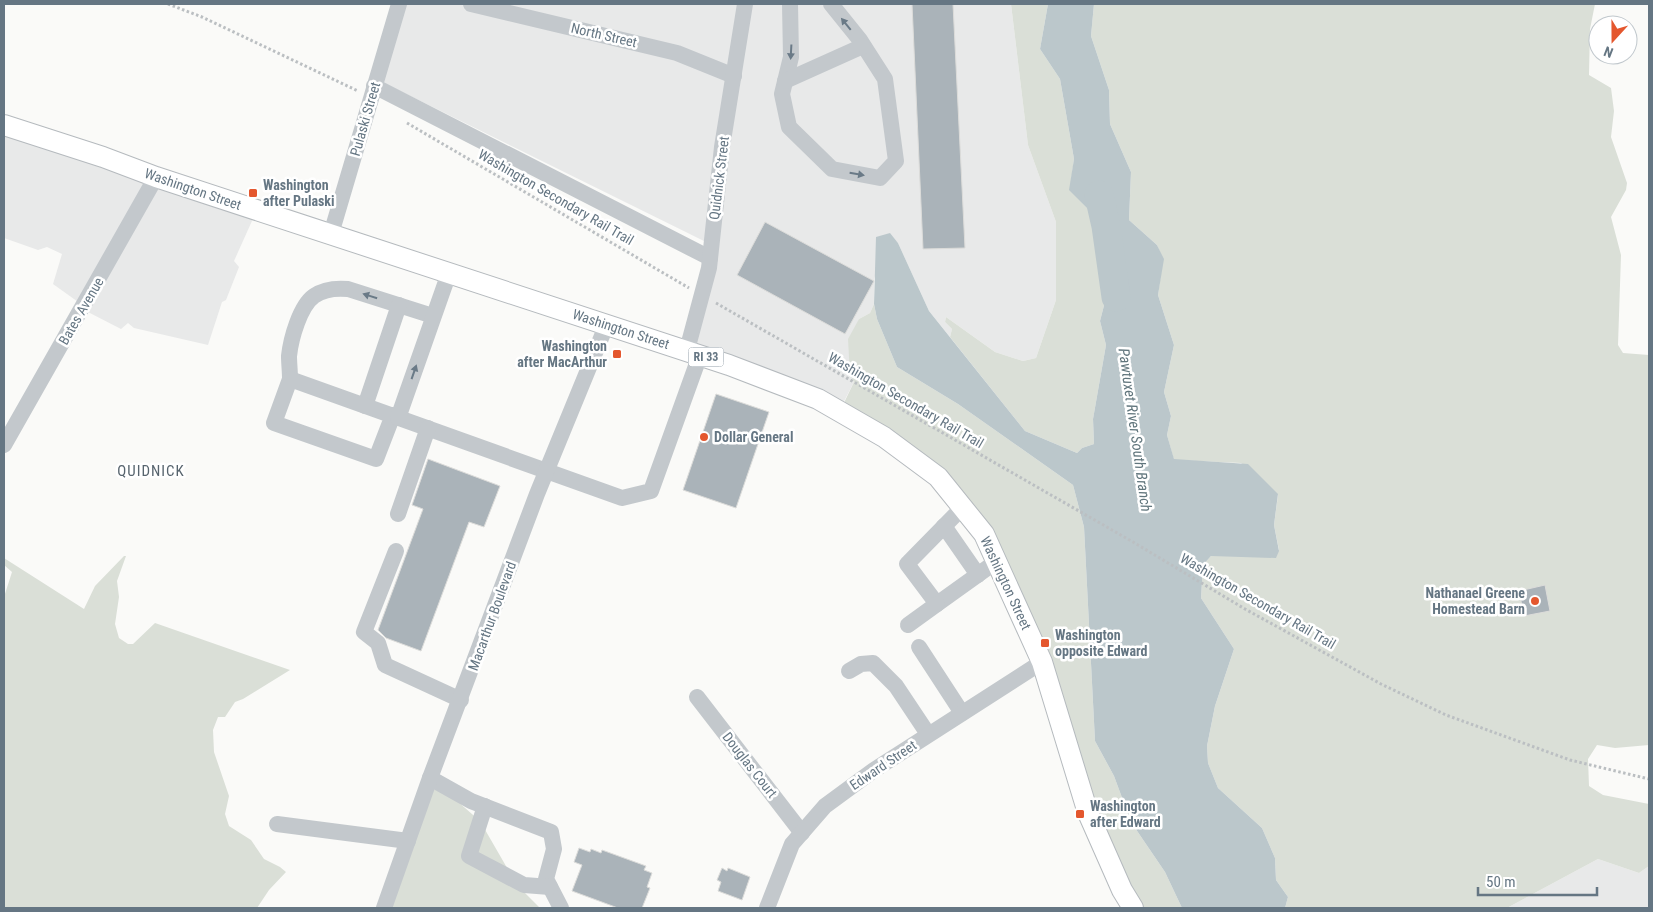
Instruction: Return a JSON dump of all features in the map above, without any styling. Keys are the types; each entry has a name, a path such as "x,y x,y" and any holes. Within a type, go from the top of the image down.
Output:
{"main road":[{"name":"Washington Street","path":"4,125 606,326 693,353 818,399 884,437 938,477 984,534 1042,662 1088,813 1122,890 1133,908"}],"street":[{"name":"Pulaski Street","path":"331,234 399,4"},
{"name":"North Street","path":"471,4 677,53 734,76"},
{"name":"Quidnick Street","path":"546,470 622,498 651,492 693,353 701,295 710,258 722,147 745,4"},
{"path":"790,4 791,57 782,94 788,128 832,169 880,178 896,161 885,79 863,46 830,4"},
{"path":"785,81 863,46"},
{"path":"372,92 710,258"},
{"name":"Bates Avenue","path":"4,445 156,177"},
{"path":"434,316 348,289 336,288 314,296 302,310 294,332 289,355 290,379 274,422 376,459 395,416 434,316 449,273"},
{"path":"365,406 399,305"},
{"name":"Macarthur Boulevard","path":"384,908 430,778 461,700 546,470 606,326"},
{"path":"290,379 546,470"},
{"path":"398,514 428,428"},
{"path":"937,604 907,564 963,507"},
{"path":"944,526 978,575"},
{"path":"396,550 364,632 378,644 385,665 461,700"},
{"path":"908,625 996,561"},
{"path":"919,647 962,713"},
{"name":"Edward Street","path":"767,908 792,844 825,806 928,734 1042,662"},
{"path":"848,671 861,664 873,663 896,686 928,734"},
{"name":"Douglas Court","path":"698,697 802,833"},
{"path":"430,778 471,801 551,832 554,848 546,879 561,908"},
{"path":"484,806 469,856 524,885 550,887"},
{"path":"277,824 408,841"}],"path":[{"path":"168,4 211,21 358,92 372,92"},
{"name":"Washington Secondary Rail Trail","path":"406,122 701,295 1133,542 1245,609 1381,684 1446,715 1570,760 1649,779"}],"shaded area":[{"path":"397,4 1011,4 1028,145 1056,222 1056,300 1036,358 1023,361 995,352 946,317 945,322 952,329 950,337 929,311 898,243 889,233 874,279 874,304 870,313 859,319 850,375 854,382 839,411 687,350 706,242 380,81"},
{"path":"1011,4 1048,4 1040,49 1060,79 1074,159 1070,190 1098,219 1109,238 1111,253 1109,286 1100,321 1106,345 1093,419 1094,444 1082,448 1077,453 1025,431 950,337 952,329 945,322 946,317 995,352 1023,361 1036,358 1056,300 1056,222 1028,145"},
{"path":"1094,4 1595,4 1593,15 1588,15 1589,75 1611,88 1614,111 1611,137 1627,183 1626,190 1611,217 1621,255 1618,345 1623,353 1649,355 1649,745 1615,748 1597,745 1588,759 1589,786 1603,795 1649,804 1649,866 1639,873 1598,859 1507,908 1285,908 1288,897 1276,880 1275,858 1262,828 1218,788 1208,763 1207,746 1215,706 1234,649 1201,598 1203,565 1211,556 1279,550 1274,525 1278,495 1241,463 1174,460 1167,435 1171,416 1164,392 1174,345 1158,295 1163,259 1157,245 1129,220 1131,172 1110,124 1109,90 1091,36"},
{"path":"4,126 256,212 234,261 239,267 226,300 222,302 208,345 134,328 128,323 121,329 84,310 81,304 53,284 62,254 47,247 38,250 4,238"},
{"path":"874,304 877,319 897,367 958,404 1073,485 1084,527 1095,741 1114,776 1131,822 1165,872 1182,908 1131,908 1041,665 963,507 840,411 854,382 850,375 848,339 859,319 870,313"},
{"path":"126,556 117,581 119,597 115,624 119,638 128,644 133,644 155,623 290,670 235,702 225,717 218,717 213,730 214,752 229,796 225,814 229,826 251,840 264,859 286,872 269,890 257,908 4,908 4,597 12,572 4,565 4,558 84,609 95,586"},
{"path":"426,787 449,794 480,821 517,885 540,908 383,908"},
{"path":"1598,859 1639,873 1649,866 1649,908 1507,908"}],"water":[{"path":"1048,4 1094,4 1091,36 1109,90 1110,124 1131,172 1129,220 1157,245 1164,259 1158,295 1174,345 1164,392 1171,416 1167,435 1174,459 1248,464 1278,494 1274,525 1279,551 1276,558 1211,556 1203,565 1201,598 1234,649 1215,706 1207,746 1208,763 1218,788 1262,828 1275,858 1276,880 1288,897 1285,908 1182,908 1165,872 1131,822 1114,776 1095,741 1084,527 1073,485 958,404 897,367 877,319 874,304 876,237 890,233 898,243 929,311 1025,431 1077,453 1082,448 1094,444 1093,419 1106,345 1100,321 1109,286 1111,253 1109,238 1098,219 1069,190 1074,159 1060,79 1040,49"}],"building":[{"path":"912,4 953,4 965,248 923,249"},
{"path":"765,222 874,281 845,334 737,275"},
{"path":"716,394 769,412 736,508 683,490"},
{"path":"428,459 500,486 484,527 469,522 421,651 386,638 378,630 423,509 412,505"},
{"name":"Nathanael Greene Homestead Barn","path":"1545,585 1550,611 1524,616 1519,591"},
{"path":"579,848 590,852 591,849 601,853 602,850 646,866 644,870 652,873 647,887 650,888 642,908 618,908 572,891 582,865 574,862"},
{"path":"722,868 727,871 728,868 750,877 742,900 718,891 721,882 717,880"}],"waterway":[{"name":"Pawtuxet River South Branch","path":"1099,195 1106,226 1116,297"}],"place":[{"name":"Washington after Pulaski","path":"253,193"},
{"name":"Washington after MacArthur","path":"617,354"},
{"name":"Dollar General","path":"704,437"},
{"name":"Nathanael Greene Homestead Barn","path":"1535,601"},
{"name":"Washington opposite Edward","path":"1045,643"},
{"name":"Washington after Edward","path":"1080,814"}],"district":[{"name":"QUIDNICK","path":"151,471"}]}
